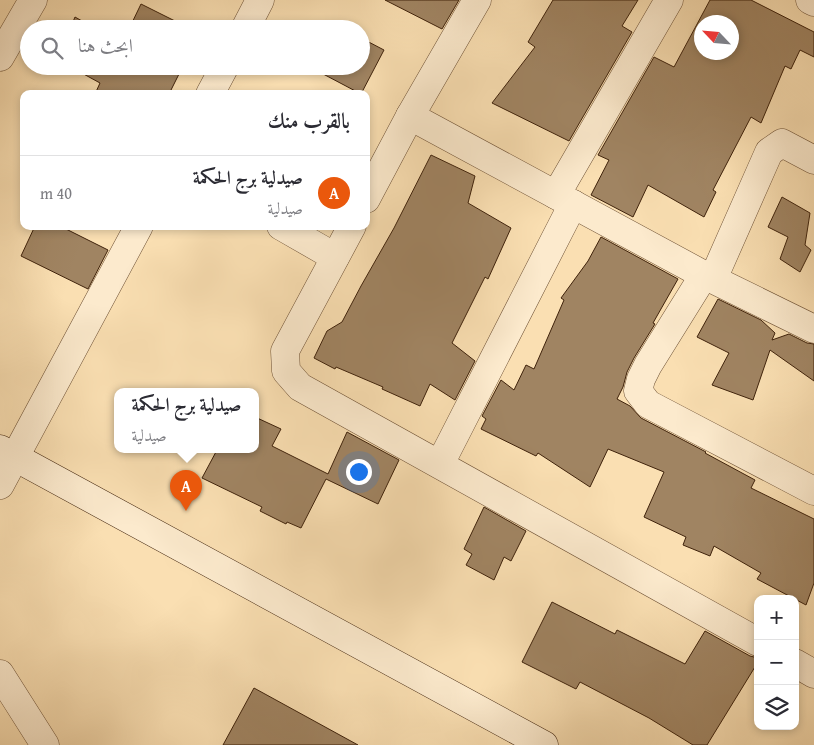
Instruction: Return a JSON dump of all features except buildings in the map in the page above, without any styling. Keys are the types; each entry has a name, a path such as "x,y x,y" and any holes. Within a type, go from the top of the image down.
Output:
{"street":[{"path":"21,20 33,0"},
{"path":"250,20 260,0"},
{"path":"370,191 410,116 477,0"},
{"path":"440,464 564,199 669,0"},
{"path":"810,0 814,2"},
{"path":"0,57 20,22"},
{"path":"212,90 220,75"},
{"path":"410,116 709,277 814,329"},
{"path":"814,160 782,143 769,152 709,277 648,365 641,379 638,391 648,404 814,491"},
{"path":"0,485 7,453 136,230"},
{"path":"288,230 335,257"},
{"path":"350,230 286,352 286,371 300,388 754,640"},
{"path":"7,453 544,745"},
{"path":"0,674 45,745"}],"place":[{"name":"صيدلية برج الحكمة","path":"186,511"}]}
